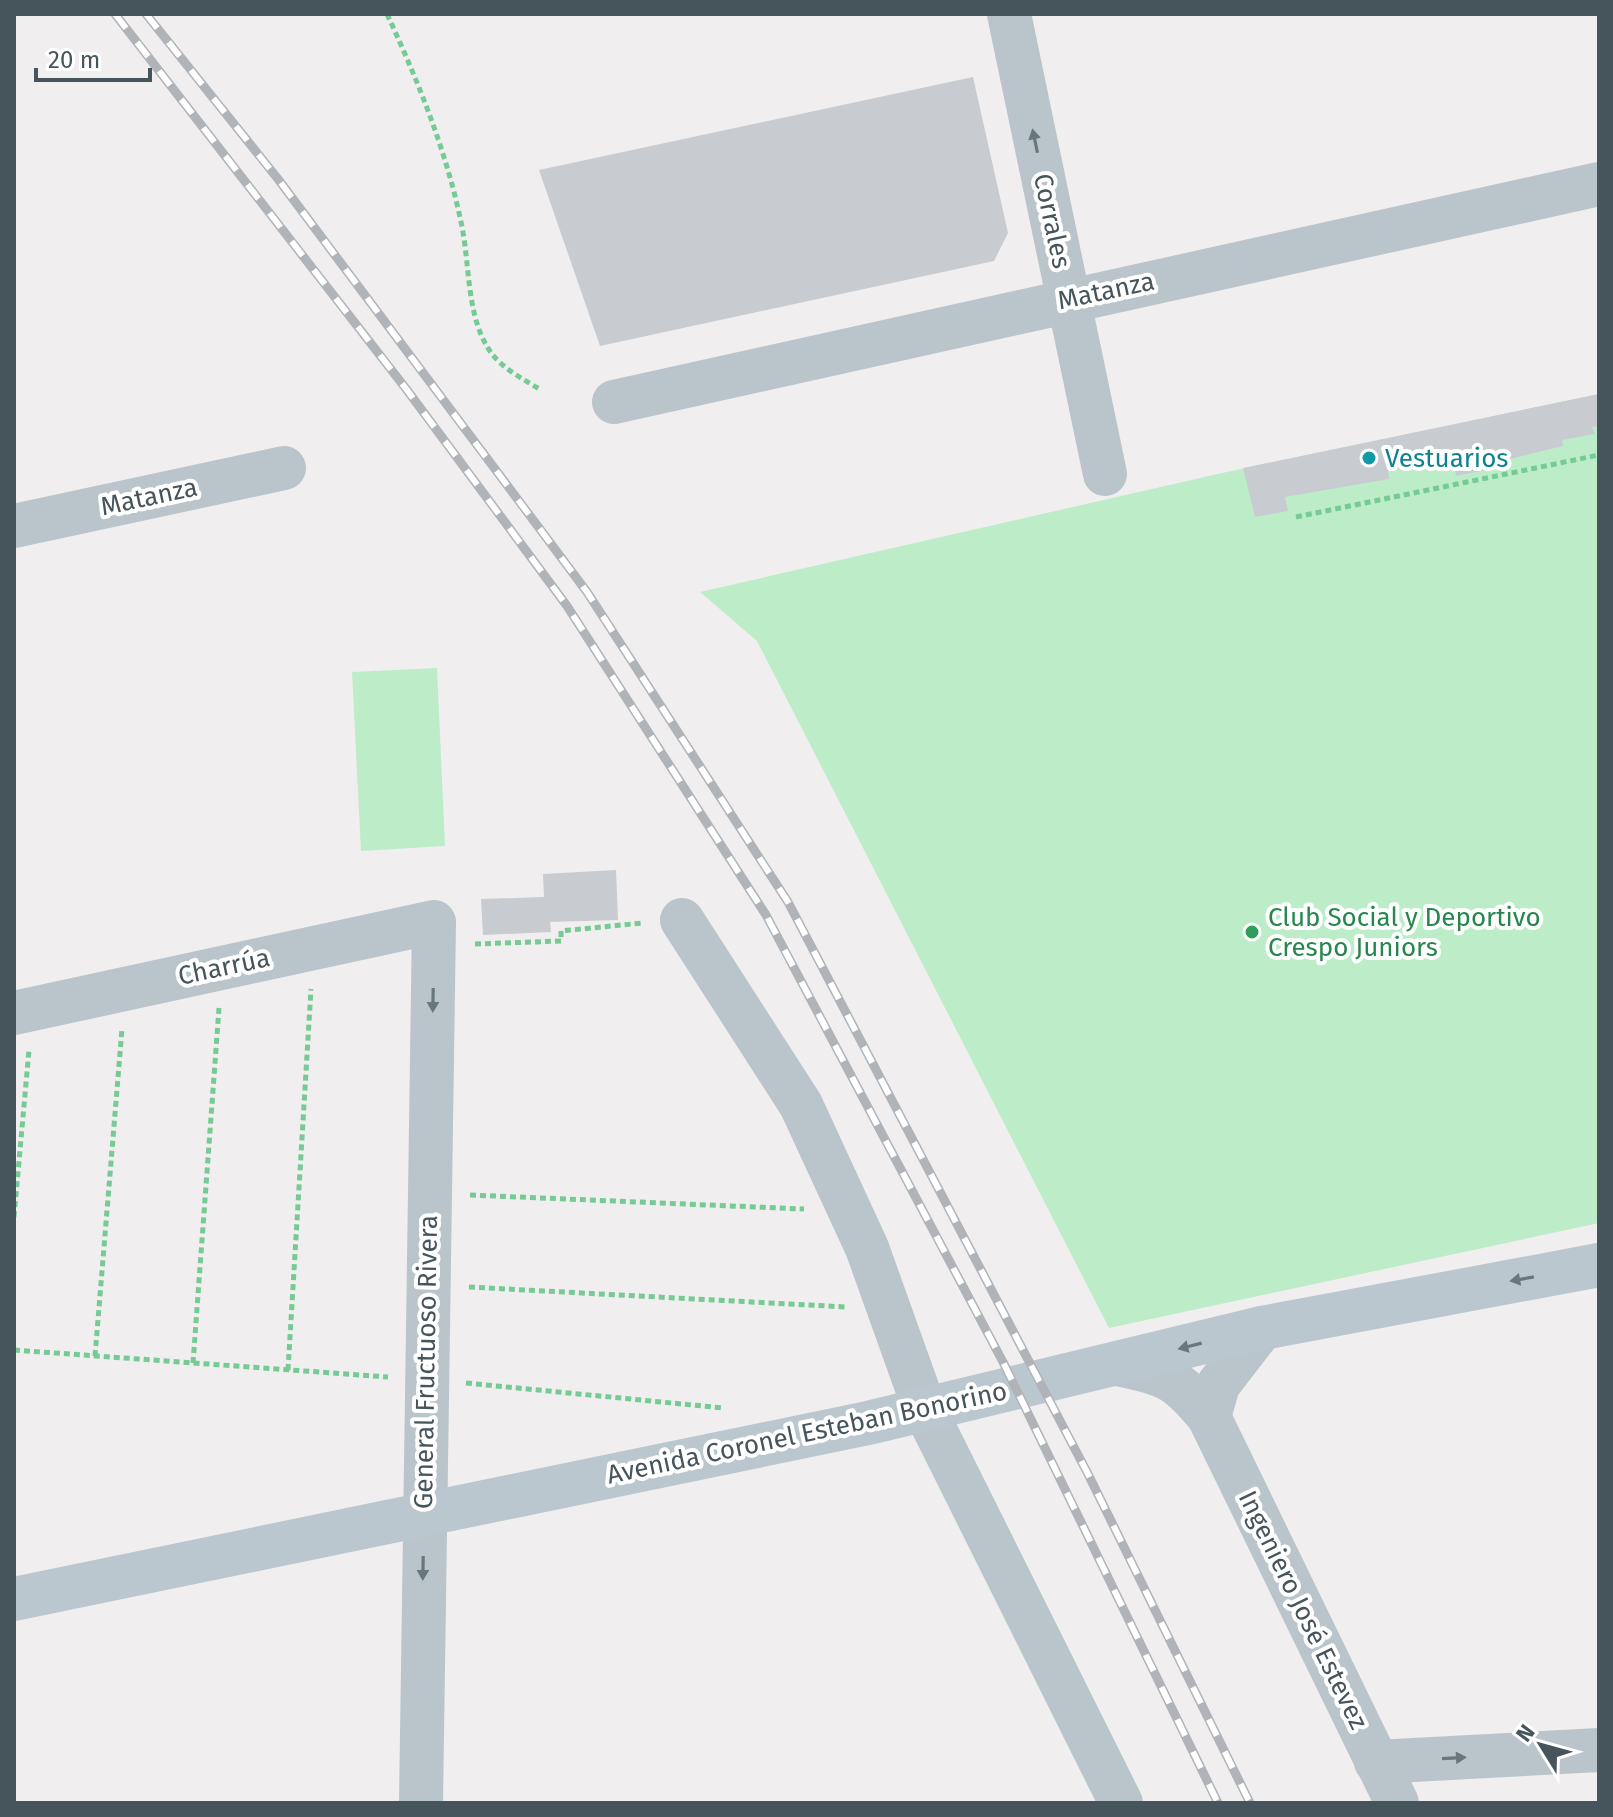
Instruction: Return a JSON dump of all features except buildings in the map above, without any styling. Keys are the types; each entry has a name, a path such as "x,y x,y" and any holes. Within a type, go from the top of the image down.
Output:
{"street":[{"name":"Corrales","path":"1009,14 1105,474"},
{"name":"Matanza","path":"614,402 1599,184"},
{"name":"Matanza","path":"14,526 284,468"},
{"path":"682,920 801,1105 849,1210 925,1410 1121,1803"},
{"name":"Charrúa","path":"23,1011 313,948 434,934"},
{"name":"General Fructuoso Rivera","path":"421,1803 434,934"},
{"name":"Avenida Coronel Esteban Bonorino","path":"14,1599 925,1410 1262,1328 1599,1265"},
{"path":"1209,1417 1218,1385 1262,1328"},
{"name":"Ingeniero José Estevez","path":"1117,1364 1154,1371 1183,1385 1209,1417 1397,1803"},
{"path":"1376,1762 1599,1750"}],"path":[{"path":"387,14 419,83 443,155 461,223 476,314 488,349 515,375 541,390"},
{"path":"1296,517 1599,455"},
{"path":"434,934 561,941 561,931 682,920"},
{"path":"288,1370 313,948"},
{"path":"193,1363 222,968"},
{"path":"95,1356 126,988"},
{"path":"14,1217 23,1011"},
{"path":"429,1194 849,1210"},
{"path":"428,1285 889,1309"}],"green space":[{"name":"Club Social y Deportivo Crespo Juniors","path":"1599,394 1599,1223 1109,1328 757,641 700,592 1222,473"},
{"path":"437,668 445,846 361,851 352,672"}],"railway":[{"path":"115,14 407,390 567,606 766,915 1003,1362 1218,1803"},
{"path":"146,14 278,179 587,592 788,902 1088,1474 1250,1803"}],"place":[{"name":"Vestuarios","path":"1369,458"},
{"name":"Club Social y Deportivo Crespo Juniors","path":"1252,932"}]}
